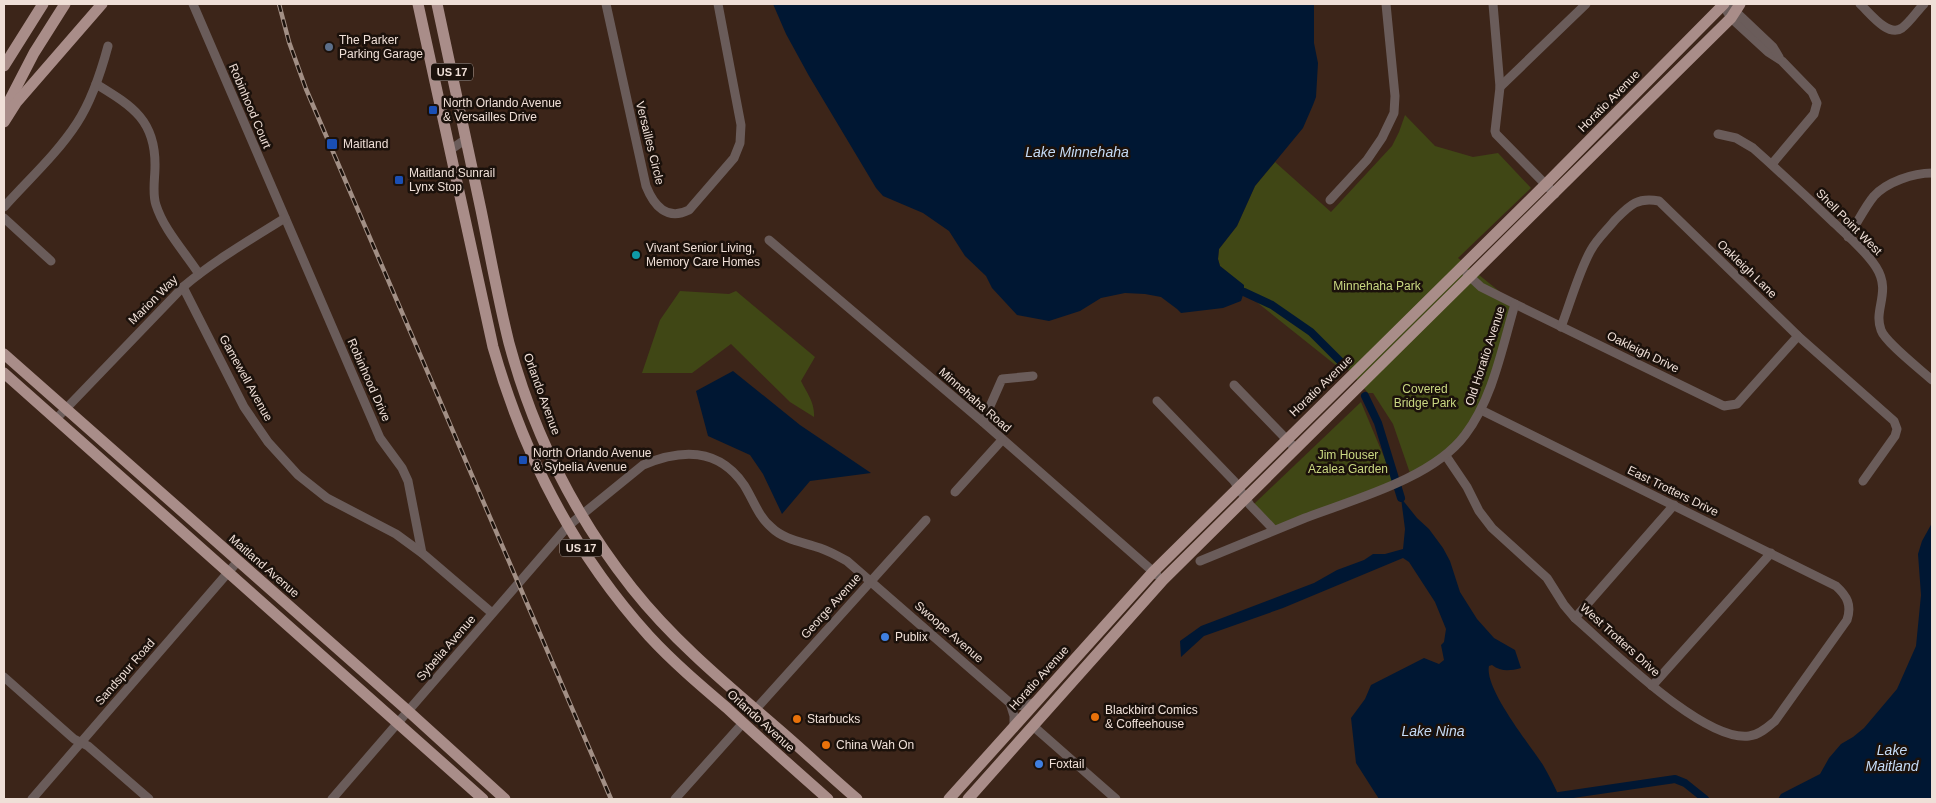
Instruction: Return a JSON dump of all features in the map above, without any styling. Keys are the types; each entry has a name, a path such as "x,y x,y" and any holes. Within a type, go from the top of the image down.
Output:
{"main road":[{"path":"4,66 43,4"},
{"path":"4,111 34,53 65,4"},
{"path":"4,122 16,102 102,4"},
{"name":"Orlando Avenue","path":"418,4 491,338 502,380 534,464 568,526 615,596 650,637 828,799"},
{"name":"Orlando Avenue","path":"437,4 512,351 540,431 554,463 582,516 632,587 665,626 690,652 857,799"},
{"name":"Horatio Avenue","path":"949,799 1153,572 1545,185 1723,4"},
{"path":"968,799 1163,580 1555,194 1735,11"},
{"name":"Maitland Avenue","path":"4,354 408,710 505,799"},
{"path":"4,372 484,799"},
{"path":"1037,702 1031,717 1037,722"}],"street":[{"name":"Robinhood Court","path":"193,4 285,218"},
{"name":"Versailles Circle","path":"606,4 646,186 650,196 660,208 669,214 680,214 689,210 734,158 740,143 741,124 718,4"},
{"path":"1330,200 1367,160 1382,138 1394,113 1395,96 1386,4"},
{"path":"1492,4 1500,87 1496,134 1555,194"},
{"path":"1500,87 1586,4"},
{"path":"1723,4 1735,11 1768,52 1782,61 1812,92 1817,103 1814,114 1772,164"},
{"path":"1860,4 1886,29 1894,31 1901,29 1924,4"},
{"path":"4,207 53,154 77,123 96,84 108,46"},
{"path":"96,84 128,104 151,133 155,153 154,202 161,219 199,274"},
{"name":"Shell Point West","path":"1718,134 1736,138 1772,164 1848,236 1876,266 1882,279 1884,292 1879,320 1883,334 1932,380"},
{"path":"450,150 466,139"},
{"path":"1848,236 1874,196 1888,186 1906,178 1932,173"},
{"name":"Oakleigh Lane","path":"1562,327 1590,252 1597,240 1626,209 1637,201 1647,199 1658,202 1798,336 1894,420 1897,429 1895,436 1863,482"},
{"path":"4,218 51,261"},
{"name":"Marion Way","path":"56,419 183,287 199,274 285,218"},
{"name":"Robinhood Drive","path":"285,218 380,438 402,468 408,481 422,553"},
{"name":"Minnehaha Road","path":"769,240 983,422 1163,580"},
{"name":"Oakleigh Drive","path":"1461,268 1481,287 1724,406 1737,404 1798,336"},
{"name":"Gamewell Avenue","path":"183,287 244,407 268,442 298,475 327,498 396,534 422,553 492,613"},
{"name":"Old Horatio Avenue","path":"1200,561 1378,490 1436,463 1446,456 1466,434 1482,410 1515,304"},
{"path":"983,422 1002,379 1033,376"},
{"path":"1234,384 1296,449"},
{"path":"1157,401 1234,481 1245,499 1274,530"},
{"name":"East Trotters Drive","path":"1482,410 1771,553 1836,586 1844,593 1850,609 1847,620 1775,721 1761,732 1750,736"},
{"path":"955,492 1002,440"},
{"name":"Swoope Avenue","path":"582,516 643,465 672,456 686,454 706,456 717,460 736,474 760,514 771,527 786,538 821,548 848,561 1010,703"},
{"name":"West Trotters Drive","path":"1446,456 1467,487 1479,511 1492,528 1547,578 1564,605 1575,618 1678,707 1712,727 1738,736 1750,736"},
{"path":"1575,618 1674,505"},
{"name":"Sybelia Avenue","path":"332,799 568,526 582,516"},
{"name":"George Avenue","path":"755,710 926,520"},
{"path":"1652,686 1771,553"},
{"name":"Sandspur Road","path":"32,799 238,561"},
{"path":"4,676 74,739 88,746 149,799"},
{"path":"1010,703 1023,706 1037,702"},
{"path":"1010,703 1014,716 1014,728"},
{"path":"1037,722 1053,744 1116,799"},
{"path":"674,799 743,723"}],"green space":[{"name":"Minnehaha Park","path":"1405,115 1435,146 1473,157 1498,153 1531,188 1458,258 1515,304 1497,364 1466,434 1411,476 1393,424 1373,393 1368,393 1346,367 1343,371 1244,292 1243,285 1220,266 1218,259 1219,249 1237,226 1255,186 1275,162 1331,212 1392,146"},
{"path":"680,291 729,294 736,291 815,357 801,381 812,403 814,417 790,402 731,344 692,373 642,373 660,320"},
{"name":"Jim Houser Azalea Garden","path":"1361,402 1394,481 1276,526 1254,504"}],"water":[{"name":"Lake Minnehaha","path":"773,4 1314,4 1314,43 1318,63 1316,97 1313,105 1303,128 1255,186 1237,226 1219,249 1218,259 1220,266 1244,285 1241,301 1223,308 1181,313 1161,297 1125,293 1101,298 1080,311 1049,321 1017,315 992,288 986,276 965,256 949,231 923,213 883,196 876,188 809,76 786,34"},
{"path":"733,371 800,425 871,473 810,481 782,514 763,474 750,455 708,436 696,391"},
{"name":"Lake Nina","path":"1401,498 1417,518 1429,529 1443,548 1450,561 1460,592 1477,619 1494,638 1515,650 1521,668 1506,670 1492,665 1489,666 1489,676 1500,702 1543,765 1559,799 1379,799 1356,763 1351,718 1365,699 1371,685 1424,658 1439,664 1444,660 1441,645 1444,642 1446,629 1435,602 1409,562 1403,558 1283,608 1204,636 1181,657 1180,641 1201,626 1314,583 1337,570 1364,560 1373,554 1385,554 1403,549 1405,529"},
{"name":"Lake Maitland","path":"1932,523 1932,799 1778,799 1781,794 1820,774 1829,758 1841,744 1864,728 1897,689 1916,646 1921,595 1918,554 1922,541"}],"waterway":[{"path":"1244,292 1272,305 1311,332 1345,366"},
{"path":"1365,396 1378,423 1401,498"},
{"path":"1559,796 1675,779 1685,783 1705,799"}],"railway":[{"path":"279,4 289,42 306,89 611,799"}],"place":[{"name":"The Parker Parking Garage","path":"329,47"},
{"name":"North Orlando Avenue & Versailles Drive","path":"433,110"},
{"name":"Maitland","path":"332,144"},
{"name":"Maitland Sunrail Lynx Stop","path":"399,180"},
{"name":"Vivant Senior Living, Memory Care Homes","path":"636,255"},
{"name":"North Orlando Avenue & Sybelia Avenue","path":"523,460"},
{"name":"Publix","path":"885,637"},
{"name":"Blackbird Comics & Coffeehouse","path":"1095,717"},
{"name":"Starbucks","path":"797,719"},
{"name":"China Wah On","path":"826,745"},
{"name":"Foxtail","path":"1039,764"}],"park label":[{"name":"Covered Bridge Park","path":"1425,396"}]}
